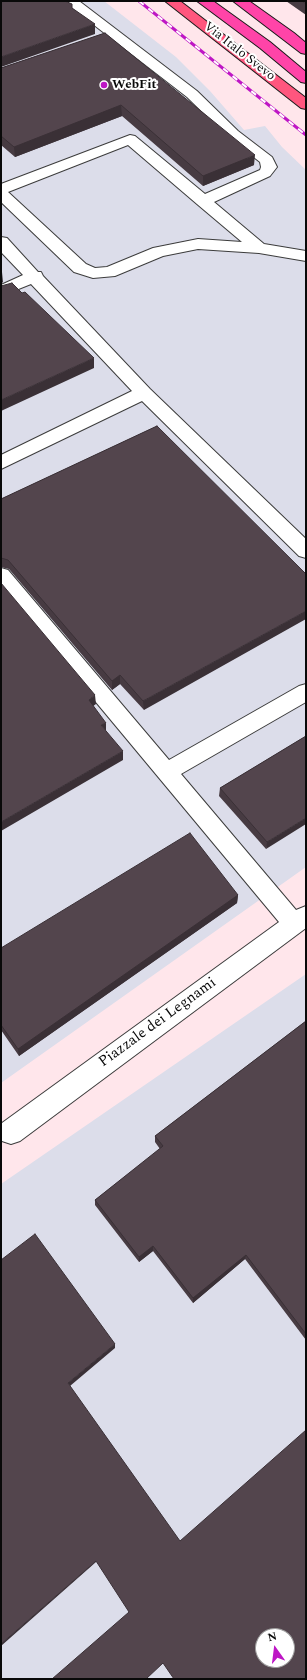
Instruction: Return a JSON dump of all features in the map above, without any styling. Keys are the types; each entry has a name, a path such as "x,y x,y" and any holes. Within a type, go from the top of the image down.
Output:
{"highway":[{"path":"204,1 265,45 306,79"},
{"path":"240,1 306,50"}],"main road":[{"name":"Via Italo Svevo","path":"172,1 306,105"},
{"name":"Via Italo Svevo","path":"213,1 306,73"}],"street":[{"path":"70,1 192,94 234,134 267,160 269,167 265,173 202,201"},
{"path":"100,39 114,34"},
{"path":"1,189 130,139 259,248"},
{"path":"1,193 80,268 93,273 109,272 159,252 198,244 259,248 306,256"},
{"path":"1,242 35,276 144,393 306,551"},
{"path":"1,291 35,276"},
{"path":"1,462 144,393"},
{"path":"1,575 166,772 300,919"},
{"path":"166,772 306,692"},
{"name":"Piazzale dei Legnami","path":"11,1132 300,919"}],"shaded area":[{"path":"1,1 104,1 176,57 210,91 244,130 265,126 282,147 306,170 306,867 1,1083"},
{"path":"306,974 306,1679 1,1679 1,1184"}],"building":[{"path":"65,1 72,4 72,8 95,24 1,57 1,2"},
{"path":"105,33 255,155 203,176 121,105 14,147 1,136 1,68"},
{"path":"12,283 22,293 25,292 94,358 1,400 1,286"},
{"path":"157,426 306,574 306,611 143,701 120,675 112,681 8,560 1,558 1,499"},
{"path":"1,583 95,695 89,700 106,723 101,725 123,751 1,822"},
{"path":"306,736 306,818 267,842 220,788"},
{"path":"190,833 238,895 18,1049 1,1025 1,948"},
{"path":"306,1021 306,1334 246,1255 193,1298 153,1246 139,1257 95,1200 163,1146 155,1136"},
{"path":"35,1234 115,1344 68,1383 180,1541 306,1430 306,1679 174,1679 163,1663 146,1679 52,1679 129,1612 96,1561 1,1644 1,1260"}],"railway":[{"path":"139,1 306,135"}],"place":[{"name":"WebFit","path":"104,85"}]}
